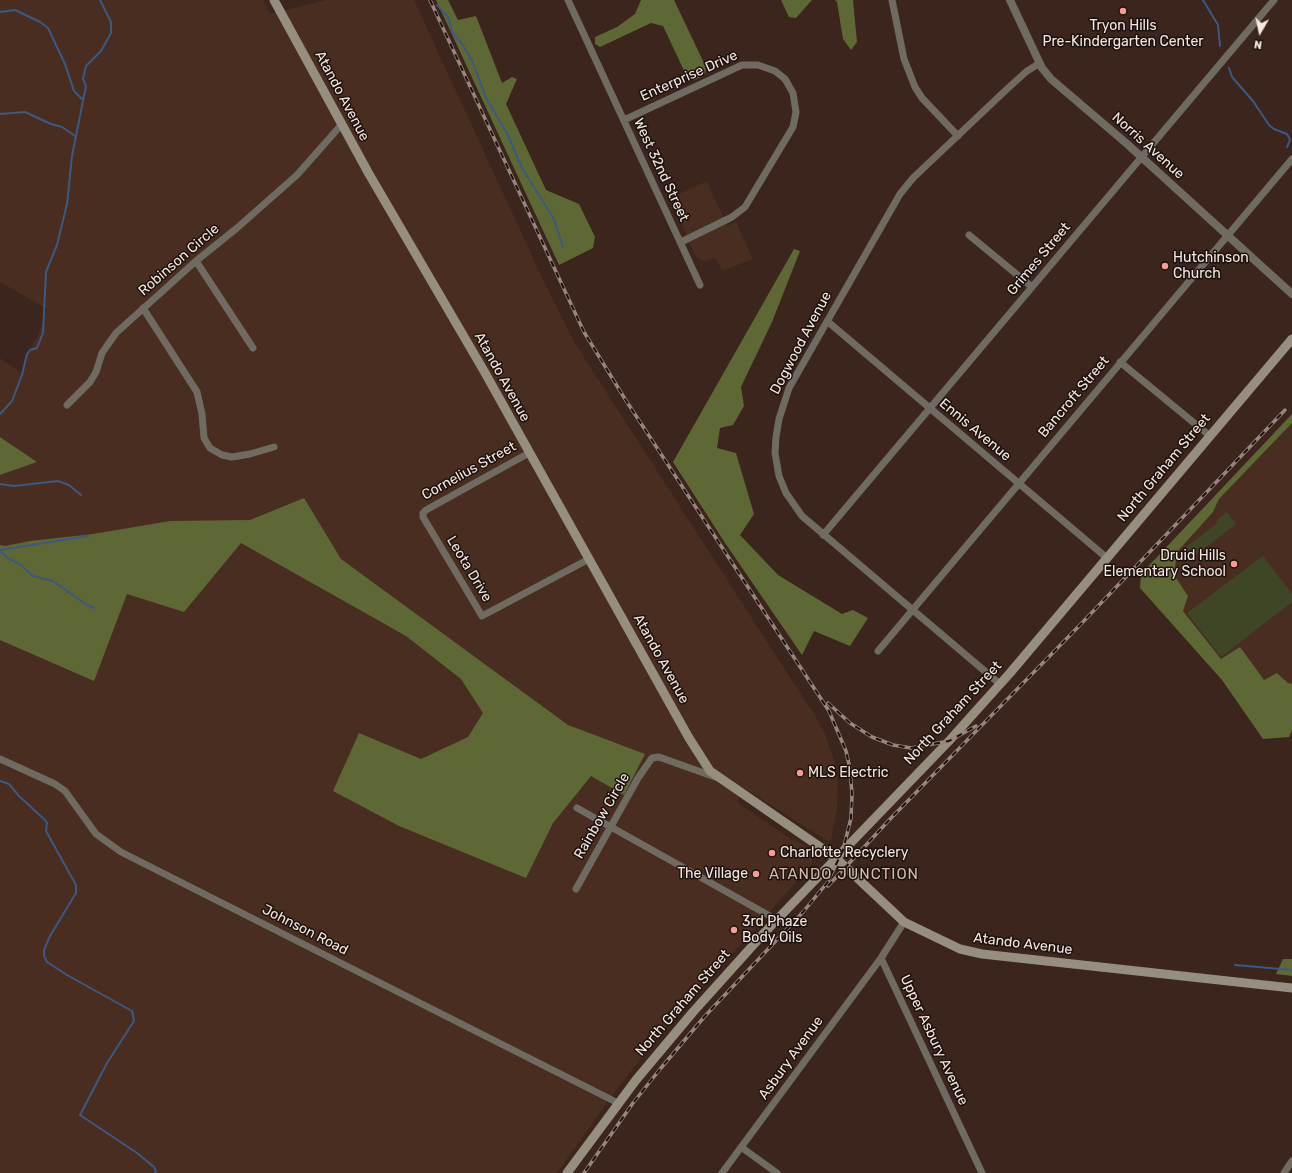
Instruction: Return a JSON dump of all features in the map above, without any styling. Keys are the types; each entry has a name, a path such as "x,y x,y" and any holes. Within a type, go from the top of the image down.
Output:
{"main road":[{"name":"Atando Avenue","path":"274,0 342,124 704,763 717,777 836,858 904,922 942,942 960,949 982,954 1292,988"},
{"name":"North Graham Street","path":"567,1173 618,1103 693,1012 777,920 949,741 1000,684 1292,339"}],"street":[{"name":"West 32nd Street","path":"568,0 700,285"},
{"path":"892,0 904,59 915,87 922,98 958,136"},
{"name":"Norris Avenue","path":"1010,0 1040,63 1051,79 1141,157 1226,236 1292,294"},
{"name":"Grimes Street","path":"823,535 1274,0"},
{"name":"Dogwood Avenue","path":"1000,684 802,516 786,493 779,476 775,453 778,421 783,402 795,375 900,194 913,178 1007,89 1027,71 1040,63"},
{"name":"Enterprise Drive","path":"624,120 742,66 758,65 775,71 785,79 794,93 796,112 793,127 745,207 732,217 681,242"},
{"name":"Robinson Circle","path":"274,446 250,454 232,456 222,455 210,448 204,438 202,414 197,392 143,308 297,175 342,124"},
{"name":"Bancroft Street","path":"878,651 1292,159"},
{"path":"969,235 1032,287"},
{"path":"196,261 254,348"},
{"path":"67,405 82,391 94,375 109,342 143,308"},
{"name":"Ennis Avenue","path":"826,321 1107,558"},
{"path":"1120,362 1210,436"},
{"name":"Cornelius Street","path":"423,513 529,453"},
{"name":"Leota Drive","path":"423,513 432,532 482,616 588,559"},
{"name":"Rainbow Circle","path":"576,888 638,778 652,758 659,757 717,777"},
{"name":"Johnson Road","path":"0,759 55,784 65,791 96,834 121,852 618,1103"},
{"path":"576,808 777,920"},
{"path":"881,958 904,922"},
{"name":"Asbury Avenue","path":"722,1173 881,958"},
{"name":"Upper Asbury Avenue","path":"881,958 982,1173"},
{"path":"741,1147 777,1173"},
{"path":"1284,1173 1292,1161"}],"shaded area":[{"path":"0,0 263,0 270,14 325,0 414,0 539,271 576,345 815,716 825,734 833,757 838,783 837,810 831,841 826,840 744,788 737,802 792,840 793,838 807,848 813,855 812,864 672,1022 670,1021 614,1093 557,1173 0,1173 0,475 37,462 0,437 0,358 21,373 25,358 38,335 47,309 0,282"},
{"path":"707,181 727,226 736,222 753,259 722,271 715,257 705,262 696,257 670,198"},
{"name":"Druid Hills Elementary School","path":"1292,423 1292,684 1288,683 1277,673 1264,680 1221,659 1183,611 1174,576 1177,552 1213,512 1219,499"}],"green space":[{"path":"436,0 448,0 458,20 476,16 502,83 512,77 517,79 506,104 546,190 579,204 595,237 593,248 559,265"},
{"path":"641,0 674,0 705,65 706,73 695,80 688,79 663,26 651,23 600,47 595,44 595,37 617,27 635,14"},
{"path":"781,0 812,0 796,18 789,17"},
{"path":"835,0 853,0 857,42 851,50 843,39 837,2"},
{"path":"794,249 800,251 772,322 741,387 744,406 733,425 720,428 717,448 736,453 754,514 740,535 778,575 842,614 853,610 868,618 850,646 814,631 802,655 725,543 673,462"},
{"path":"1292,414 1292,423 1219,499 1213,512 1177,552 1174,575 1188,596 1183,611 1221,659 1240,647 1264,680 1277,673 1288,683 1292,684 1292,730 1289,737 1263,739 1222,680 1140,588 1141,574"},
{"path":"0,437 37,462 0,475"},
{"path":"304,498 341,559 568,725 645,754 624,795 591,776 553,823 526,878 399,826 333,791 359,733 421,759 468,737 483,713 461,679 406,636 241,543 184,612 127,594 94,681 0,640 0,545 5,546 30,541 93,534 170,521 250,520"},
{"path":"1227,512 1236,524 1189,560 1186,558 1181,551 1216,524 1218,519"},
{"path":"1263,556 1292,594 1292,602 1221,657 1187,613"},
{"path":"1283,959 1292,959 1292,976 1276,974"}],"waterway":[{"path":"0,414 12,401 22,375 27,354 30,350 37,348 43,333 46,272 57,245 67,204 72,156 86,86 83,79 86,66 101,51 111,33 111,22 100,0"},
{"path":"1203,0 1218,25 1220,46"},
{"path":"437,5 448,17 453,34 460,41 472,60 486,98 508,135 522,168 554,219 563,247"},
{"path":"0,12 15,10 40,22 48,28 65,64 74,91 83,100"},
{"path":"1229,68 1232,77 1253,101 1269,125 1274,129 1287,134 1290,140 1287,147"},
{"path":"0,114 25,112 51,124 62,127 75,136"},
{"path":"0,484 14,486 58,481 69,485 81,495"},
{"path":"0,550 88,536"},
{"path":"0,551 8,558 21,565 33,576 53,581 84,603 94,608"},
{"path":"0,781 9,784 19,796 45,820 47,823 46,831 76,885 76,893 50,936 44,950 44,956 47,962 67,975 132,1011 134,1021 107,1063 80,1115 137,1153 154,1167 156,1171 155,1173"},
{"path":"1235,965 1292,970"}],"railway":[{"path":"430,0 584,332 625,399 829,711 846,751 850,769 852,794 851,818 843,850 827,883 803,912 705,1016 661,1068 633,1103 584,1173"},
{"path":"828,886 892,817 1080,625 1285,410"},
{"path":"828,703 850,723 872,737 893,745 911,748 949,741 976,726"}],"place":[{"name":"Tryon Hills Pre-Kindergarten Center","path":"1123,11"},
{"name":"Hutchinson Church","path":"1165,266"},
{"name":"Druid Hills Elementary School","path":"1234,564"},
{"name":"MLS Electric","path":"800,773"},
{"name":"Charlotte Recyclery","path":"772,853"},
{"name":"The Village","path":"756,874"},
{"name":"3rd Phaze Body Oils","path":"734,930"}],"district":[{"name":"ATANDO JUNCTION","path":"844,875"}]}
